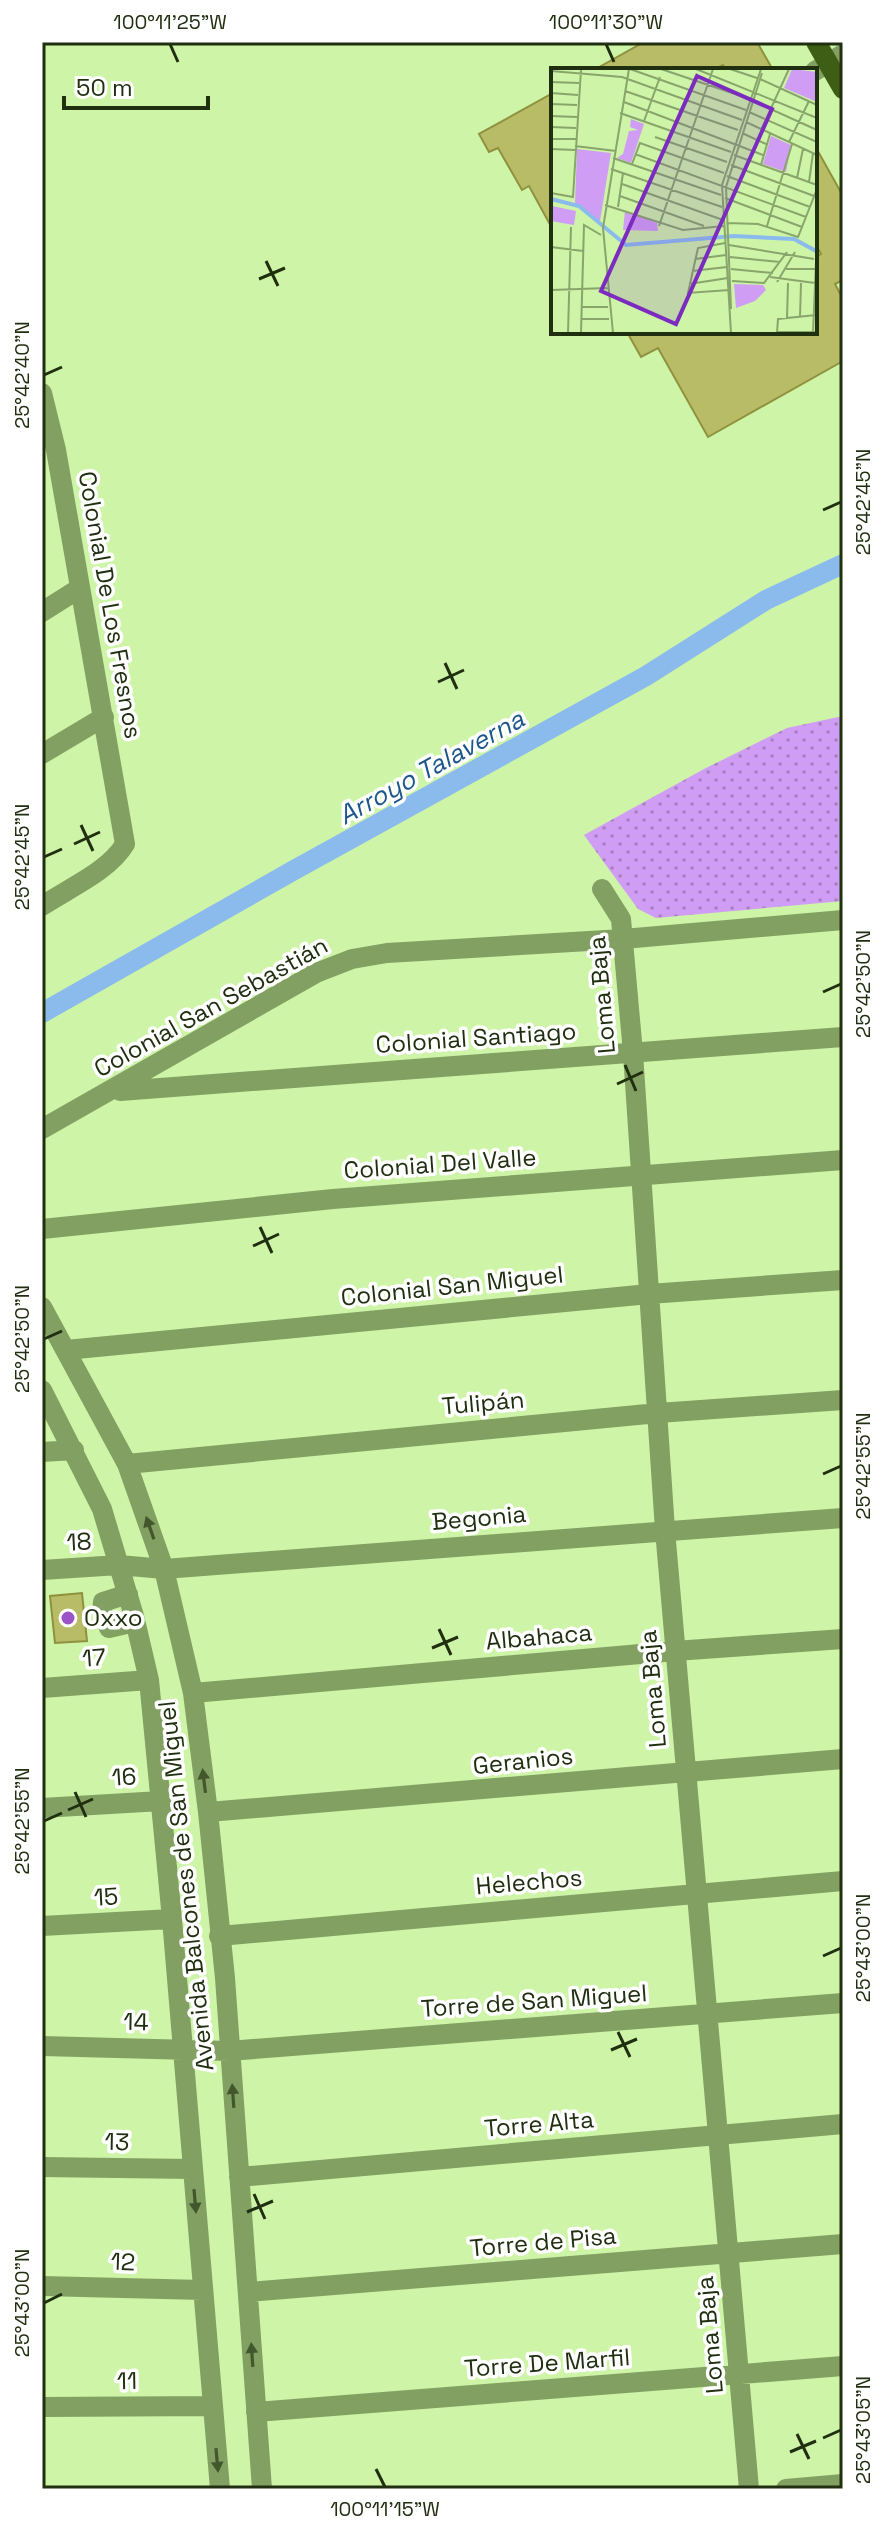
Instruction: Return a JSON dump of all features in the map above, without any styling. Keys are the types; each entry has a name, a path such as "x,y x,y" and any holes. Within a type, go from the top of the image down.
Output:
{"main road":[{"path":"816,42 843,89"}],"street":[{"name":"Colonial De Los Fresnos","path":"42,393 49,455 80,588 125,844 119,854 42,906"},
{"path":"42,612 80,588"},
{"path":"42,754 104,717"},
{"name":"Loma Baja","path":"602,889 621,919 623,939 665,1530 749,2489"},
{"name":"Colonial San Sebastián","path":"42,1129 316,973 352,959 387,953 623,939 843,920"},
{"name":"Colonial Santiago","path":"112,1091 843,1037"},
{"name":"Colonial Del Valle","path":"42,1229 333,1199 843,1160"},
{"name":"Colonial San Miguel","path":"66,1350 649,1294 843,1280"},
{"name":"Avenida Balcones de San Miguel","path":"42,1307 127,1464 164,1569 193,1693 208,1812 229,2051 262,2489"},
{"name":"Avenida Balcones de San Miguel","path":"42,1390 102,1509 128,1594 149,1680 220,2489"},
{"name":"Tulipán","path":"127,1464 658,1413 843,1400"},
{"path":"42,1452 74,1450"},
{"name":"Begonia","path":"119,1565 164,1569 843,1518"},
{"name":"18","path":"42,1570 119,1565"},
{"path":"128,1594 103,1602 102,1611 109,1628 135,1622"},
{"name":"Albahaca","path":"193,1693 843,1639"},
{"name":"17","path":"42,1688 149,1680"},
{"name":"Geranios","path":"208,1812 843,1759"},
{"name":"16","path":"42,1808 161,1801"},
{"name":"Helechos","path":"219,1936 843,1881"},
{"name":"15","path":"42,1926 172,1919"},
{"name":"Torre de San Miguel","path":"229,2051 843,2003"},
{"name":"14","path":"42,2046 229,2051"},
{"name":"Torre Alta","path":"239,2177 843,2124"},
{"name":"13","path":"42,2167 192,2169"},
{"name":"Torre de Pisa","path":"248,2292 843,2244"},
{"name":"12","path":"42,2286 203,2290"},
{"name":"Torre De Marfil","path":"256,2412 843,2366"},
{"name":"11","path":"42,2407 213,2406"},
{"path":"786,2489 843,2484"}],"shaded area":[{"path":"843,716 843,901 656,918 638,909 584,835 704,769 787,728"}],"building":[{"path":"644,42 757,42 772,68 725,68 723,65 717,68 598,68"},
{"path":"551,94 551,226 529,186 522,190 498,148 489,152 479,134"},
{"path":"817,150 843,196 843,280 835,284 843,299 843,361 708,437 658,348 641,357 628,334 817,334 817,257 821,254 817,247"},
{"name":"Oxxo","path":"82,1593 87,1641 55,1643 50,1596"}],"waterway":[{"name":"Arroyo Talaverna","path":"42,1013 646,676 766,600 843,564"}],"place":[{"name":"Oxxo","path":"68,1618"}]}
